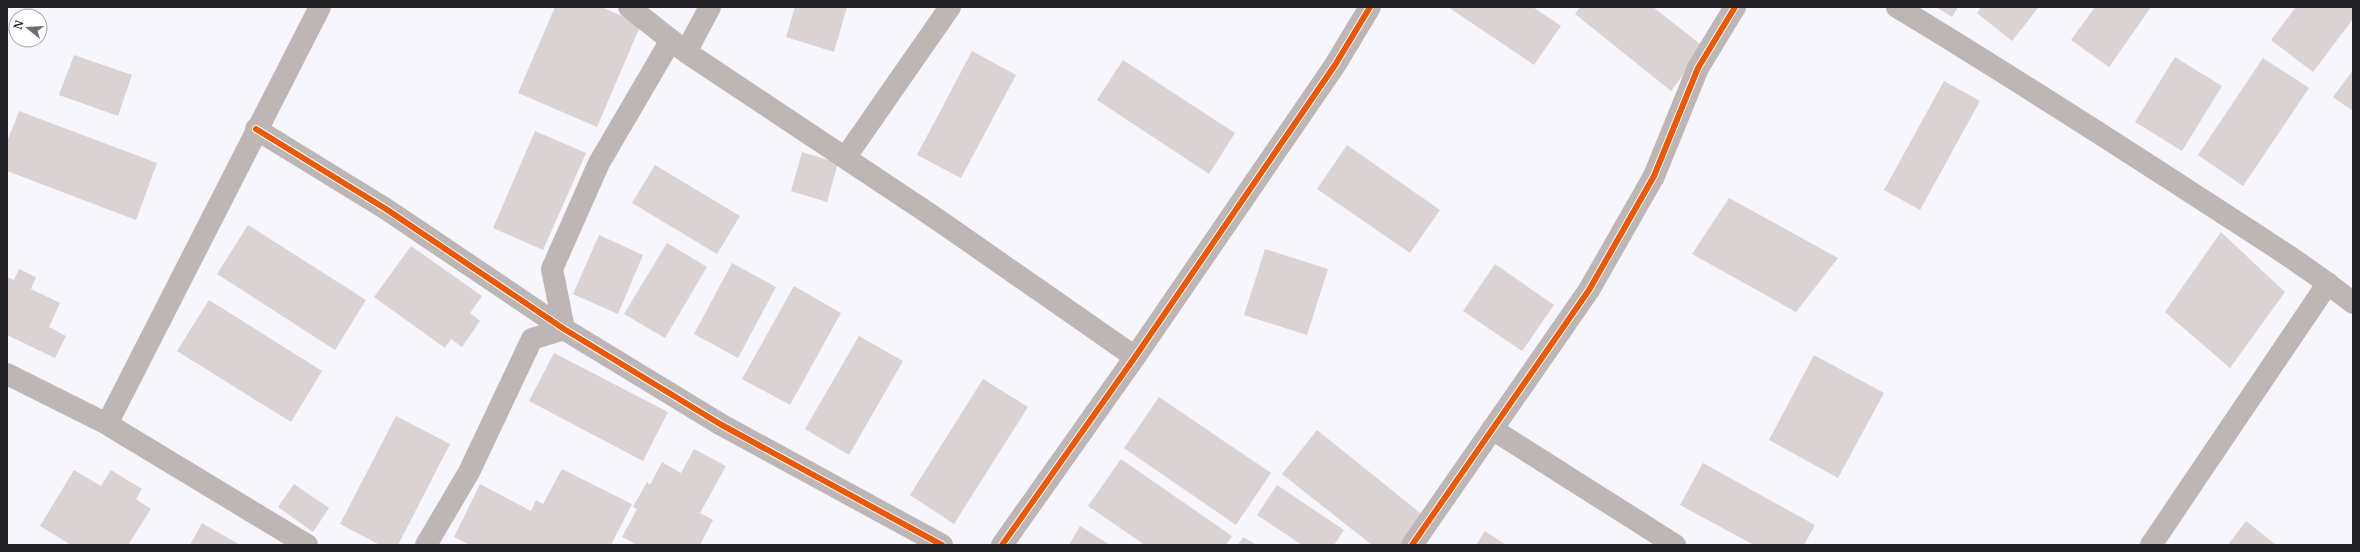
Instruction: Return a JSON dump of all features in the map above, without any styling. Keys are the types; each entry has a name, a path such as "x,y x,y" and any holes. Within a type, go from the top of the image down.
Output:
{"street":[{"path":"107,424 256,129 320,7"},
{"path":"629,7 678,46 845,158 1135,358"},
{"path":"564,329 552,269 599,163 678,46 710,7"},
{"path":"845,158 950,7"},
{"path":"1002,545 1135,358 1335,66 1370,7"},
{"path":"1412,545 1588,290 1654,176 1698,68 1735,7"},
{"path":"1897,7 2002,70 2328,283 2353,303"},
{"path":"256,129 386,209 564,329 720,424 942,545"},
{"path":"2151,545 2328,283"},
{"path":"426,545 469,472 532,339 564,329"},
{"path":"7,374 107,424 307,545"},
{"path":"1492,429 1675,545"}],"building":[{"path":"555,7 601,7 641,24 597,127 518,93"},
{"path":"795,7 847,7 834,52 786,37"},
{"path":"1448,7 1533,7 1561,26 1534,65"},
{"path":"1580,7 1653,7 1704,47 1671,91 1575,14"},
{"path":"1936,7 1958,7 1952,17"},
{"path":"1981,7 2039,7 2012,41 1977,13"},
{"path":"2095,7 2151,7 2109,67 2071,40"},
{"path":"2296,7 2353,7 2353,19 2313,72 2271,40"},
{"path":"972,51 1016,75 961,178 917,155"},
{"path":"74,55 132,75 118,116 59,95"},
{"path":"2175,57 2222,86 2182,151 2135,122"},
{"path":"2263,58 2309,88 2243,186 2198,155"},
{"path":"1123,60 1235,133 1209,174 1097,100"},
{"path":"2353,70 2353,111 2333,97"},
{"path":"1944,81 1980,101 1920,210 1884,190"},
{"path":"19,111 157,163 136,220 7,171 7,142"},
{"path":"535,131 586,153 543,250 493,228"},
{"path":"1347,145 1440,210 1410,253 1317,189"},
{"path":"802,152 838,163 827,202 791,191"},
{"path":"655,165 740,216 717,254 632,203"},
{"path":"1729,198 1838,258 1796,312 1692,254"},
{"path":"248,225 366,300 335,350 217,274"},
{"path":"2221,232 2285,292 2230,368 2165,312"},
{"path":"599,235 643,255 618,314 573,294"},
{"path":"667,243 707,267 665,338 624,314"},
{"path":"411,246 482,296 470,313 480,321 462,347 451,339 445,348 374,297"},
{"path":"1265,249 1328,269 1307,335 1244,315"},
{"path":"732,263 776,287 738,358 694,334"},
{"path":"1495,264 1554,305 1522,351 1463,311"},
{"path":"19,269 36,277 31,289 60,303 49,327 66,336 55,358 7,335 7,277 14,280"},
{"path":"794,286 841,313 790,405 742,379"},
{"path":"209,300 322,371 291,422 177,351"},
{"path":"859,336 903,361 849,455 805,429"},
{"path":"554,353 668,412 643,461 529,401"},
{"path":"1814,355 1884,393 1838,478 1769,440"},
{"path":"983,379 1028,407 954,524 910,495"},
{"path":"1159,397 1271,473 1236,525 1124,448"},
{"path":"396,416 450,444 398,545 380,545 340,524"},
{"path":"1317,430 1424,516 1401,545 1372,545 1282,474"},
{"path":"694,449 726,466 700,513 713,520 700,545 637,545 622,537 637,509 633,507 647,482 650,485 662,462 681,473"},
{"path":"1121,459 1232,536 1226,545 1145,545 1088,506"},
{"path":"1703,463 1815,525 1804,545 1754,545 1680,505"},
{"path":"562,469 632,504 611,545 470,545 454,537 480,484 531,511 536,500 543,504"},
{"path":"74,470 101,486 111,470 142,489 136,499 151,509 128,545 71,545 40,526"},
{"path":"294,484 329,508 313,532 278,507"},
{"path":"1277,485 1344,530 1334,545 1302,545 1257,515"},
{"path":"2246,521 2276,545 2228,545"},
{"path":"202,523 240,545 190,545"},
{"path":"1080,526 1110,545 1069,545"},
{"path":"1485,531 1506,545 1476,545"},
{"path":"1243,537 1257,545 1238,545"}],"cycle path":[{"path":"1002,545 1135,357 1335,65 1370,7"},
{"path":"1412,545 1589,290 1654,176 1698,68 1735,7"},
{"path":"256,129 386,209 564,329 720,424 942,545"}]}
